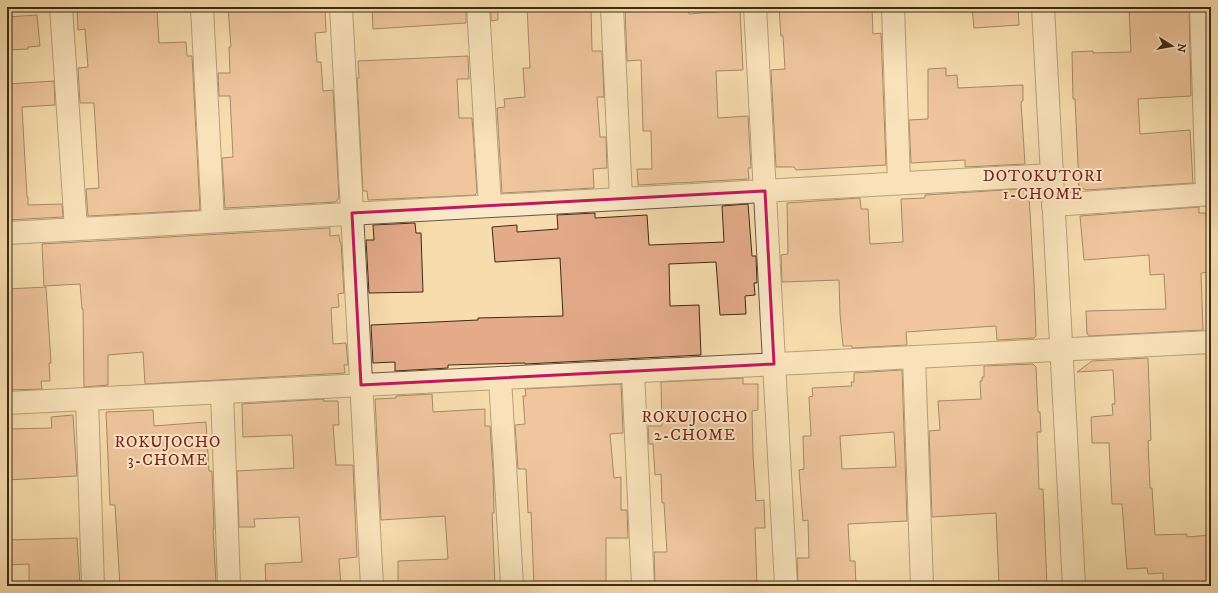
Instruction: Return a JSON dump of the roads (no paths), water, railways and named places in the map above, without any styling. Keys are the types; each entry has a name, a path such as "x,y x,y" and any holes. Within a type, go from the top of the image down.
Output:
{"street":[{"path":"61,7 76,229"},
{"path":"202,7 214,221"},
{"path":"341,7 372,586"},
{"path":"478,7 490,206"},
{"path":"612,7 621,198"},
{"path":"755,7 786,586"},
{"path":"894,7 899,183"},
{"path":"1043,7 1074,586"},
{"path":"1054,205 1209,195 1201,7"},
{"path":"7,233 1052,175"},
{"path":"7,403 1061,350 1211,347"},
{"path":"914,357 922,586"},
{"path":"633,371 643,586"},
{"path":"500,378 512,586"},
{"path":"222,392 229,586"},
{"path":"87,399 93,586"}],"district":[{"name":"DOTOKUTORI 1-CHOME","path":"1043,184"},
{"name":"ROKUJOCHO 2-CHOME","path":"695,425"},
{"name":"ROKUJOCHO 3-CHOME","path":"168,450"}]}
